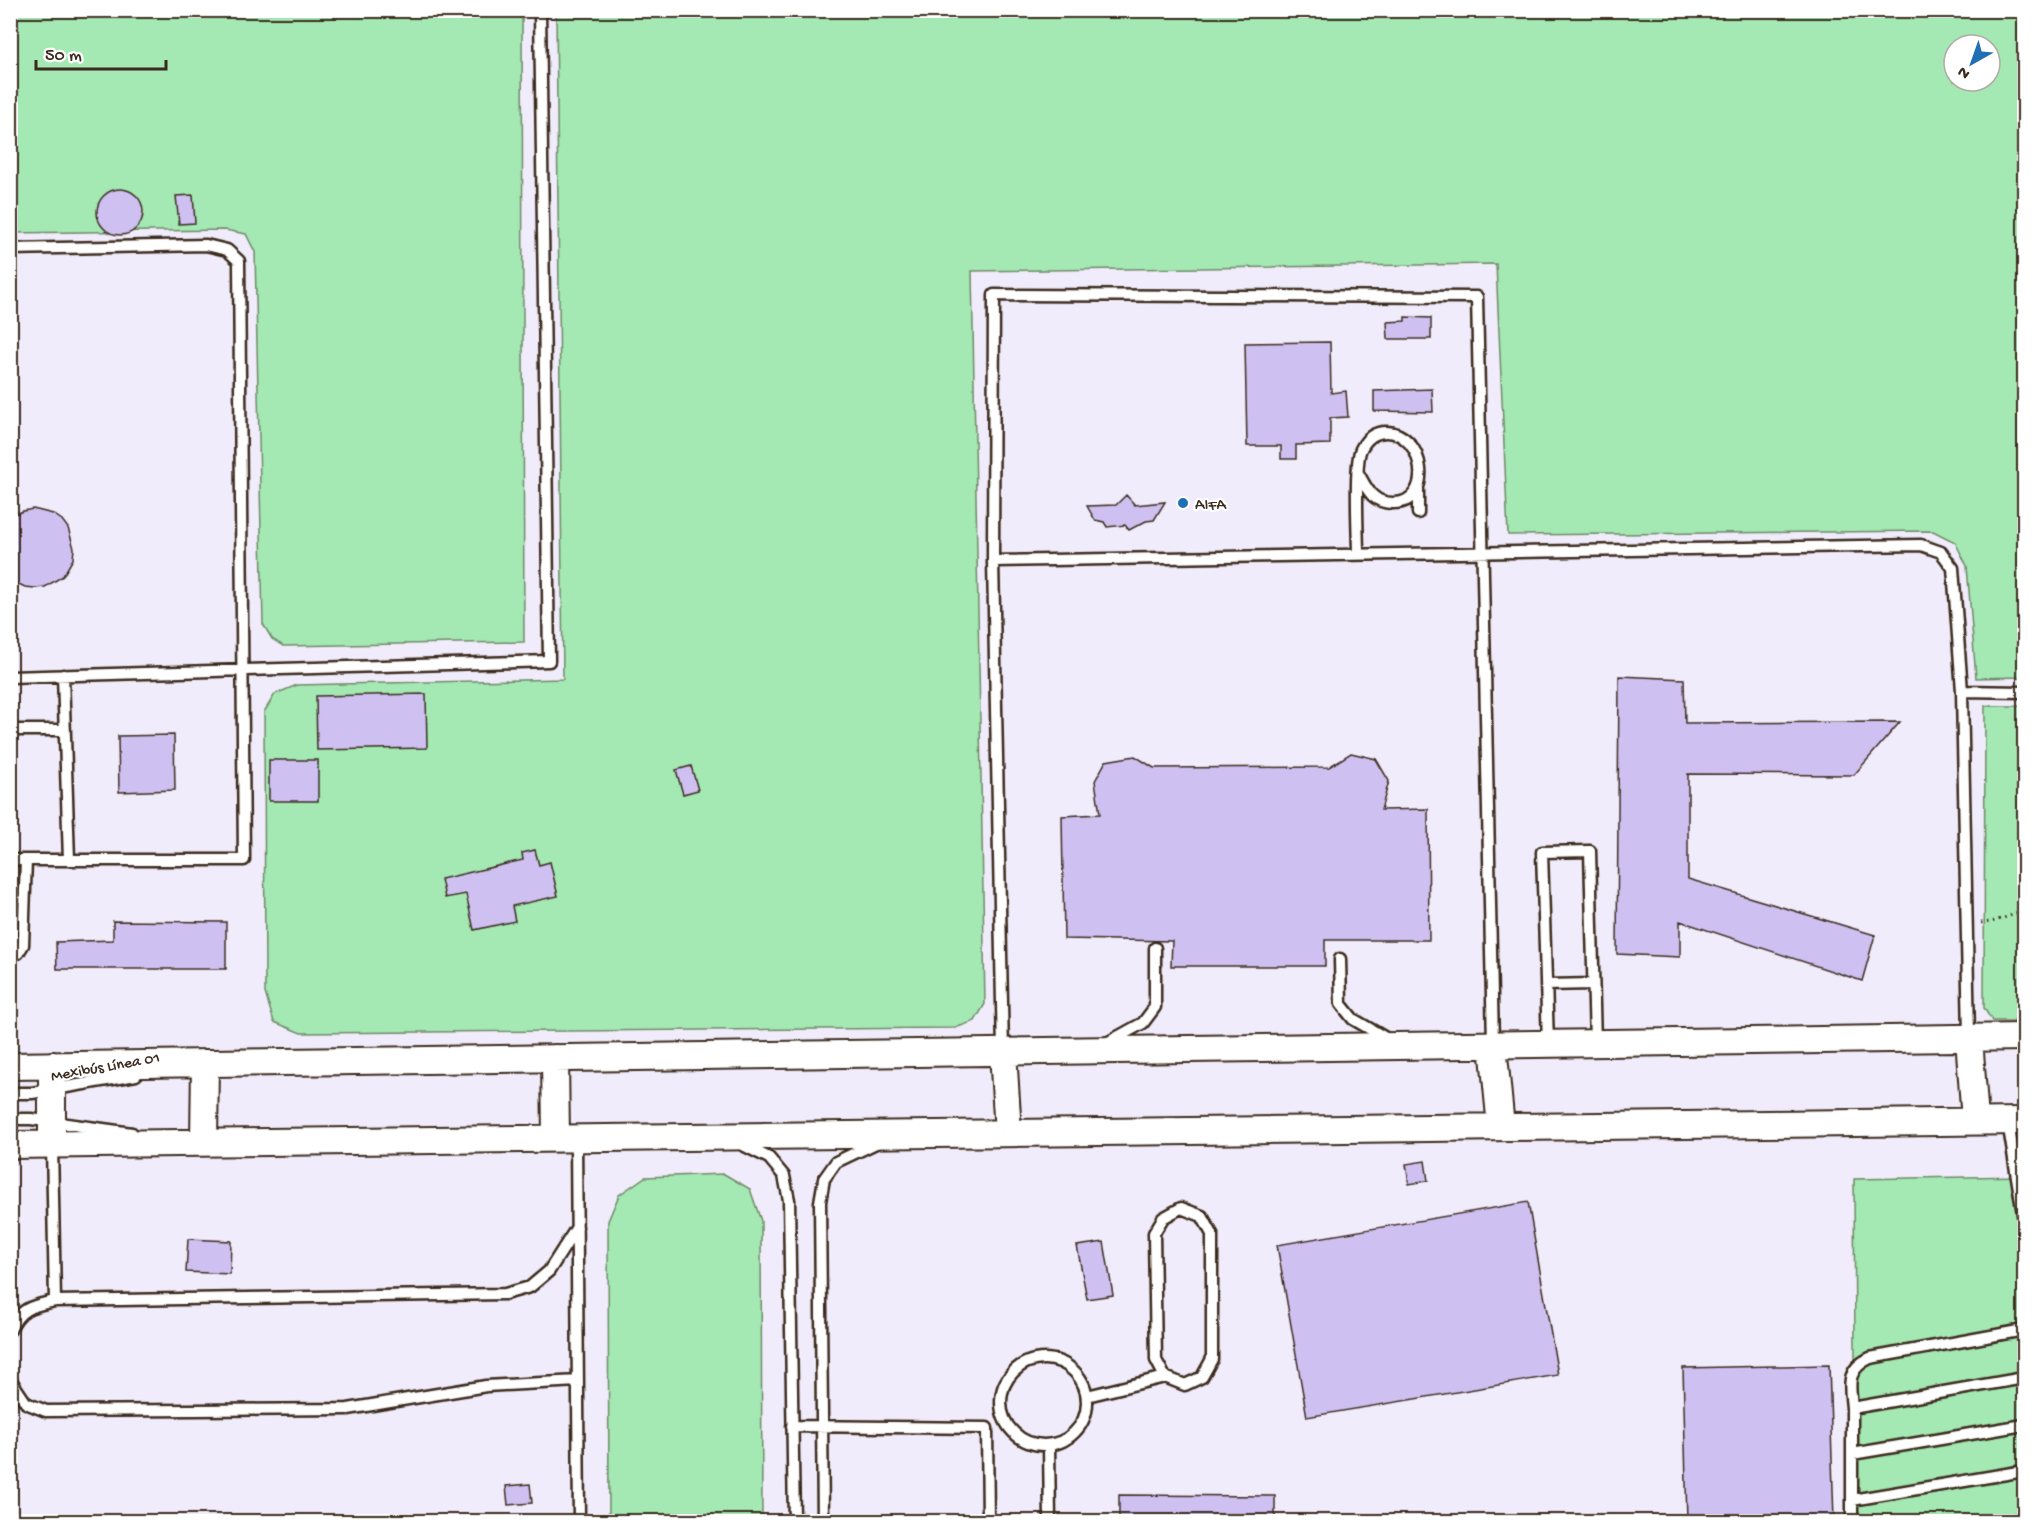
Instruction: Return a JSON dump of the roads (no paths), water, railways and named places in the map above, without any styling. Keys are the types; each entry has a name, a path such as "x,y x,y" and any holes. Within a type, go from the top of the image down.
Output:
{"street":[{"path":"10,1066 52,1077 205,1063 2025,1037"},
{"path":"1969,1038 1975,1121"},
{"path":"1493,1045 1501,1127"},
{"path":"1003,1052 1008,1133"},
{"path":"555,1058 566,1138"},
{"path":"204,1142 205,1063"},
{"path":"52,1077 52,1133"},
{"path":"10,1145 52,1133 204,1142 2016,1121"}],"lane":[{"path":"10,676 549,661 540,10"},
{"path":"10,249 206,245 227,250 239,261 244,860 10,860"},
{"path":"1003,1052 993,561 994,295 1477,297 1493,1045"},
{"path":"1358,555 1357,458 1367,439 1383,432 1401,435 1408,440 1415,452 1420,477 1418,513"},
{"path":"1358,473 1364,488 1380,501 1401,503 1413,496 1418,487"},
{"path":"993,561 1921,545 1941,552 1953,568 1962,691 1969,1038"},
{"path":"63,675 69,860"},
{"path":"1962,691 2025,692"},
{"path":"10,730 65,730"},
{"path":"1548,1044 1542,852 1578,851 1590,851 1594,1043"},
{"path":"10,956 18,953 23,945 26,860"},
{"path":"1094,1050 1143,1023 1155,1007 1155,948"},
{"path":"1340,959 1341,1004 1353,1019 1400,1046"},
{"path":"1546,985 1593,984"},
{"name":"Mexibús Línea 01","path":"10,1093 32,1093 52,1077"},
{"path":"10,1119 52,1133 55,1301"},
{"path":"2016,1121 2025,1220"},
{"path":"823,1521 820,1202 824,1179 836,1162 894,1134"},
{"path":"725,1136 769,1158 784,1176 787,1188 794,1521"},
{"path":"566,1138 577,1227 579,1521"},
{"path":"1087,1396 1165,1377 1185,1385 1202,1377 1212,1359 1212,1234 1202,1216 1181,1208 1163,1218 1154,1233 1156,1360 1165,1377"},
{"path":"10,1330 15,1320 28,1307 55,1301 505,1294 530,1287 549,1271 577,1227"},
{"path":"1852,1521 1850,1381 1852,1372 1861,1362 1870,1358 2025,1330"},
{"path":"1037,1359 1051,1359 1075,1372 1083,1383 1087,1396 1087,1410 1074,1434 1063,1442 1049,1445 1035,1444 1021,1438 1010,1428 1003,1415 1001,1400 1004,1386 1012,1373 1023,1364 1037,1359"},
{"path":"1852,1408 2025,1378"},
{"path":"10,1379 26,1404 46,1411 348,1409 486,1386 578,1381"},
{"path":"792,1426 987,1428 1003,1415"},
{"path":"1852,1454 2025,1425"},
{"path":"987,1428 988,1521"},
{"path":"1049,1445 1050,1521"},
{"path":"1852,1500 2025,1471"},
{"path":"2005,1521 2025,1518"}],"place":[{"name":"AIFA","path":"1183,503"}]}
